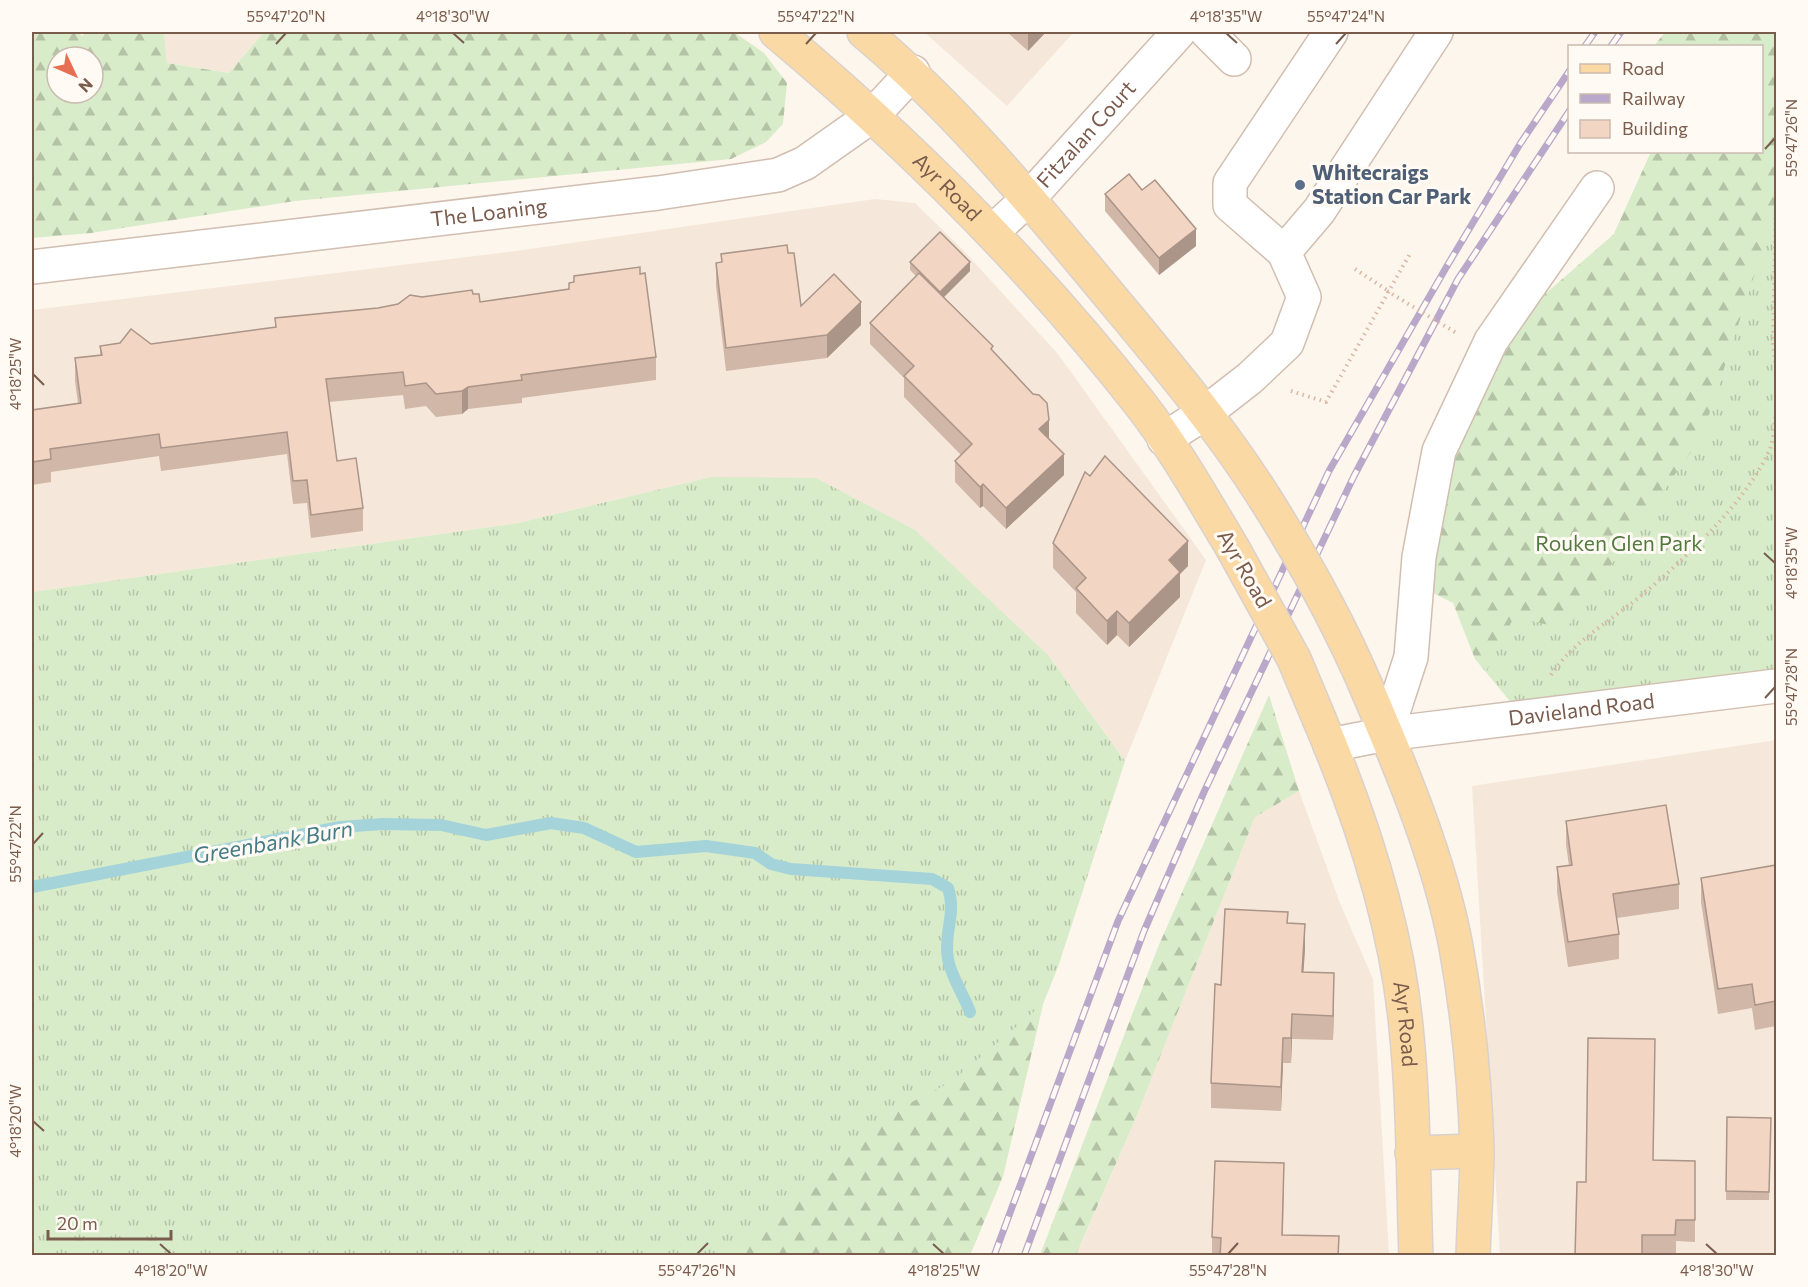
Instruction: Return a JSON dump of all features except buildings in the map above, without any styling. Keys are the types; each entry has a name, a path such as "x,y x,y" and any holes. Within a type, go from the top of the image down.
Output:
{"main road":[{"name":"Ayr Road","path":"776,32 873,115 992,232 1045,290 1142,406 1232,547 1294,659 1351,796 1386,915 1397,968 1406,1027 1416,1256"},
{"path":"864,32 913,72 1029,198 1205,413 1264,497 1320,591 1346,640 1386,734 1430,852 1455,945 1470,1049 1477,1151 1473,1256"},
{"path":"1412,1153 1477,1151"}],"street":[{"name":"Fitzalan Court","path":"992,232 1029,198 1179,32"},
{"path":"1207,32 1234,59"},
{"path":"1164,439 1205,413 1250,378 1287,343 1304,297 1294,270 1284,252 1230,205 1230,183 1331,32"},
{"path":"1284,252 1319,211 1436,32"},
{"name":"The Loaning","path":"32,267 658,193 778,174 805,163 873,115 913,72"},
{"path":"1386,734 1411,657 1419,557 1439,451 1491,341 1597,188"},
{"name":"Davieland Road","path":"1325,733 1386,734 1776,686"}],"path":[{"path":"1776,199 1776,369"},
{"path":"1304,395 1326,402 1411,252"},
{"path":"1355,269 1458,334"},
{"path":"1523,717 1555,668 1592,630 1635,600 1683,559 1725,514 1770,448 1776,413"}],"shaded area":[{"path":"164,32 264,32 229,73 167,63"},
{"path":"924,32 1074,32 1007,106"},
{"path":"875,199 915,203 964,251 1058,354 1206,560 1125,761 1048,655 711,477 518,523 32,592 32,310 516,251"},
{"path":"1776,740 1776,1255 1500,1255 1472,786"},
{"path":"1299,791 1340,903 1373,979 1389,1255 1076,1256 1135,1120 1255,817"}],"green space":[{"path":"32,32 78,32 82,36 87,32 164,32 167,63 229,73 264,32 734,32 764,53 787,83 783,124 766,142 731,159 295,201 91,233 32,238"},
{"name":"Rouken Glen Park","path":"1665,32 1776,32 1776,209 1702,436 1566,629 1514,617 1486,671 1475,659 1453,603 1417,585 1419,557 1491,341 1614,234 1651,153 1763,153 1763,45 1655,45"},
{"name":"Rouken Glen Park","path":"1776,32 1776,686 1523,717 1475,659 1614,234 1651,153 1763,153 1763,45"},
{"path":"711,477 816,478 915,530 1048,655 1125,761 1058,967 1043,1004 1003,1176 970,1255 32,1255 32,592 518,523"},
{"path":"1269,695 1299,791 1255,817 1135,1120 1076,1255 1040,1255 1158,947"},
{"path":"1043,1004 1003,1176 970,1255 718,1255 822,1183 896,1110 951,1082"}],"waterway":[{"name":"Greenbank Burn","path":"32,887 340,827 383,824 441,825 486,835 551,823 584,828 636,852 706,846 755,853 771,864 791,869 932,879 948,888 951,906 947,941 948,959 970,1012"}],"railway":[{"path":"1586,45 1595,32"},
{"path":"1612,45 1621,32"},
{"path":"994,1256 1118,921 1329,471 1520,144 1568,73"},
{"path":"1024,1256 1144,931 1204,792 1354,476 1458,279 1568,113"}],"place":[{"name":"Whitecraigs Station Car Park","path":"1300,185"}]}
